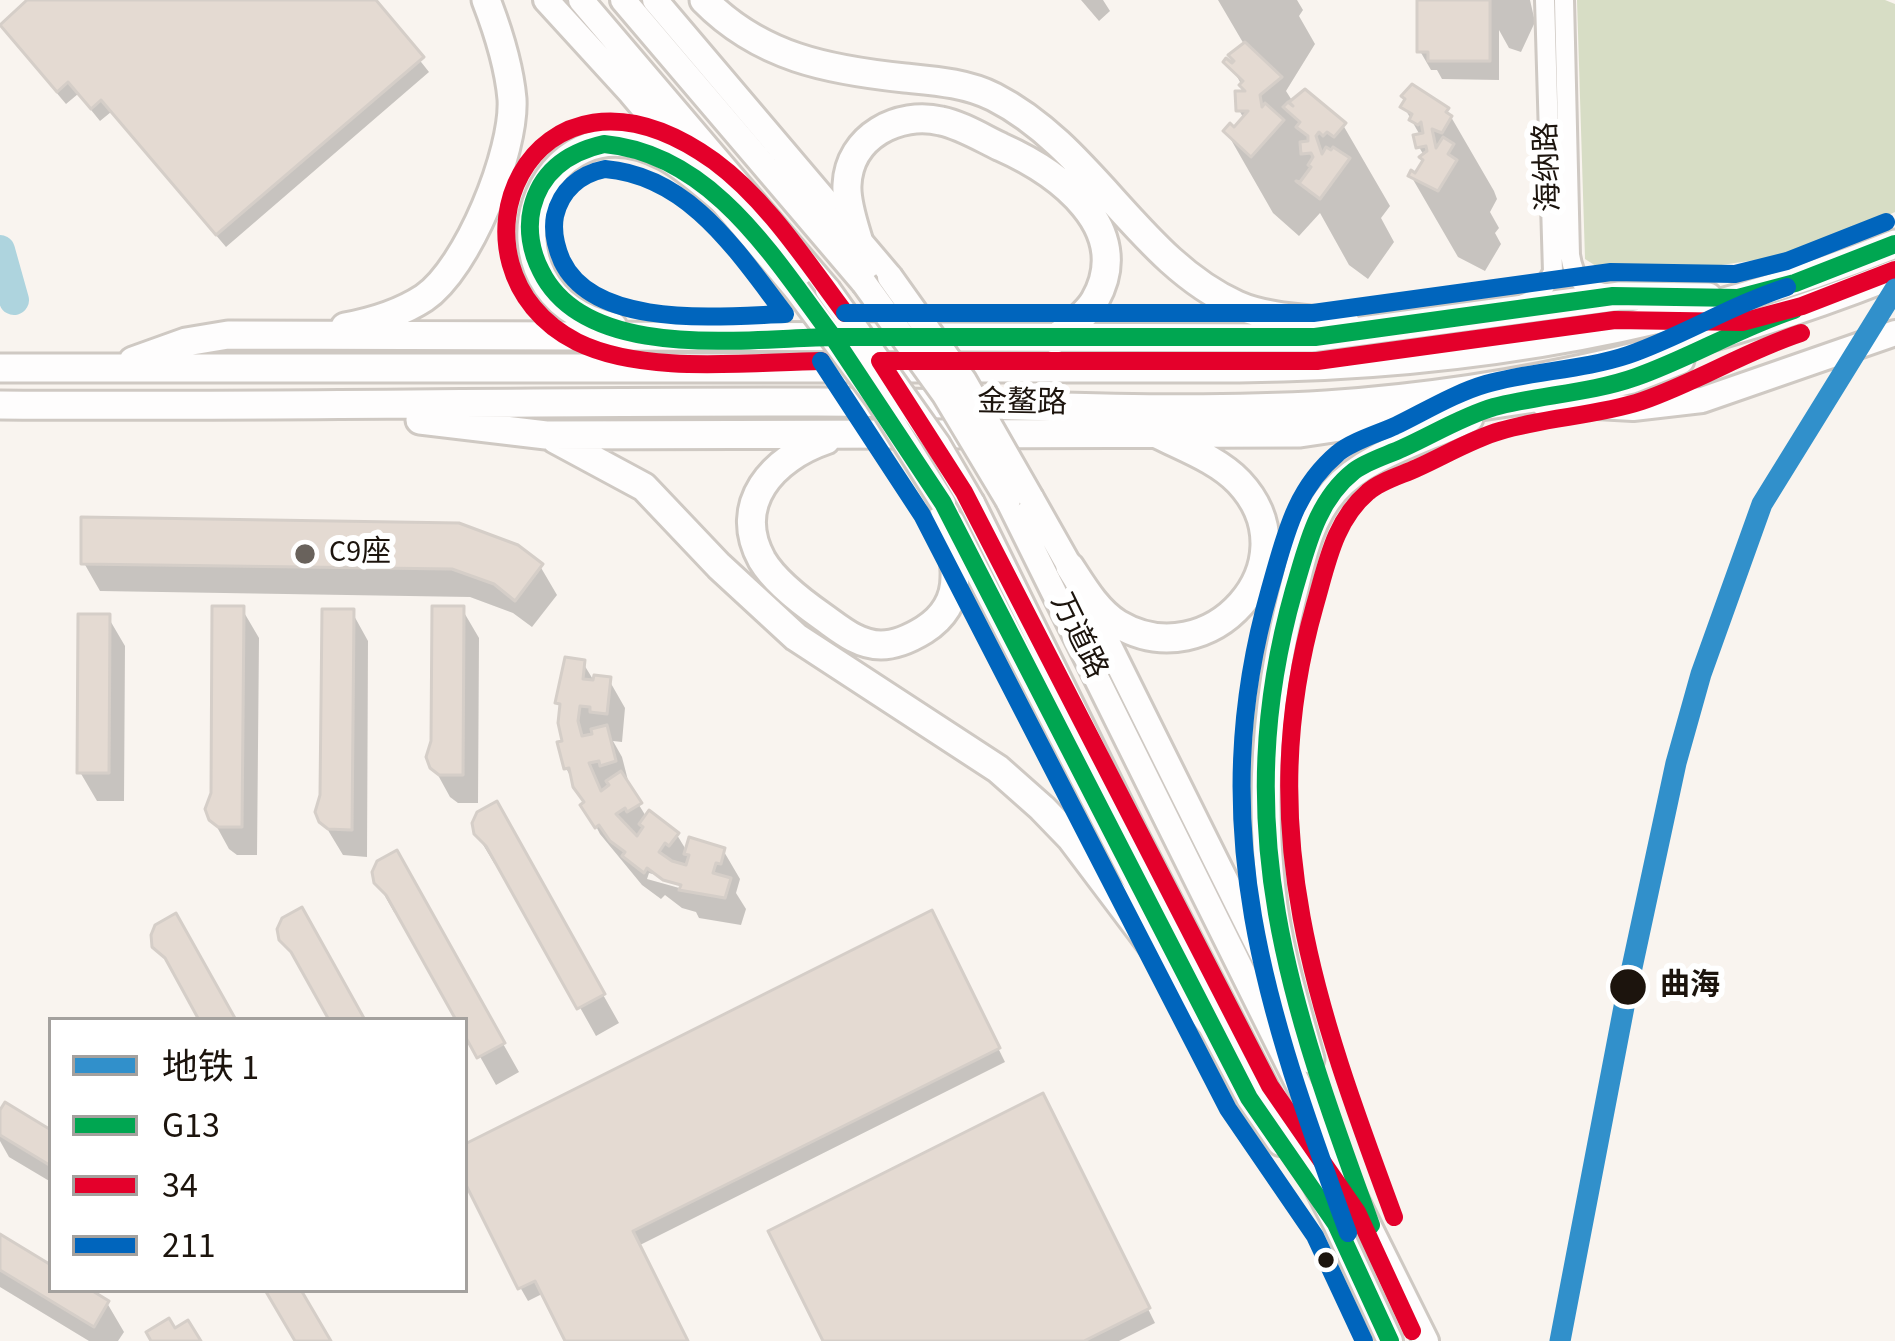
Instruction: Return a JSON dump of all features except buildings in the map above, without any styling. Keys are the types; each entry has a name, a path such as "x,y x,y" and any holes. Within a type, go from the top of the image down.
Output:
{"highway":[{"path":"291,337 365,323 399,310 426,297 456,264 510,138 512,100 506,61 486,0"},
{"path":"704,0 746,36 790,58 830,69 949,82 990,95 1037,122 1077,158 1202,287 1243,308 1379,330"},
{"path":"858,239 847,183 866,141 884,126 906,117 943,121 1032,160 1066,184 1091,211 1103,245 1104,277 1094,301 1055,339"},
{"path":"652,336 591,322 557,301 539,274 534,248 531,216 538,190 574,154 621,143 664,156 724,201"},
{"path":"354,407 482,430 546,435 1300,433 1490,408 1632,380 1691,356 1745,311 1895,244"},
{"path":"109,369 186,342 228,335 1310,338 1620,296 1745,311 1895,274"},
{"name":"金鳌路","path":"0,368 1324,367 1409,362 1745,311"},
{"name":"金鳌路","path":"0,405 1328,405 1540,377 1666,349 1745,311"},
{"path":"1310,1059 1275,913 1266,833 1271,698 1303,554 1315,518 1354,471 1490,408"},
{"path":"1070,567 1095,603 1117,623 1142,633 1178,638 1229,618 1245,604 1266,534 1259,512 1238,482 1217,465 1155,433"},
{"path":"546,435 644,487 796,637 998,770 1042,808 1071,838 1209,1021"},
{"path":"849,436 821,441 770,475 754,496 751,519 763,561 814,610 854,639 880,645 910,639 935,622 950,603 956,581 943,503"}],"main road":[{"path":"546,0 724,201 878,399 943,503 1250,1098 1336,1223"},
{"name":"万道路","path":"581,0 828,290 938,445 972,502 1135,835 1336,1223 1390,1341"},
{"name":"万道路","path":"623,0 864,283 1020,499 1426,1341"},
{"path":"655,0 890,278 964,381 1020,499 1070,567 1284,994 1360,1203"},
{"path":"1523,402 1633,408 1702,400 1895,333"}],"street":[{"name":"海纳路","path":"1509,310 1538,298 1553,272 1545,0"},
{"name":"海纳路","path":"1564,0 1573,274 1590,291 1620,296"}],"green space":[{"path":"1577,0 1885,0 1895,4 1895,212 1804,253 1618,280 1585,259"}],"waterway":[{"path":"0,250 14,300"}],"metro line":[{"name":"1","path":"1560,1341 1628,986 1676,763 1701,674 1762,504 1895,289"}],"transit line":[{"name":"34","path":"821,361 664,363 577,342 533,308 511,264 507,217 521,174 550,140 594,123 649,128 714,161 733,177 785,232 845,313"},
{"name":"G13","path":"604,144 642,152 708,188 763,243 833,337 672,339 631,333 594,320 563,300 535,256 532,208 542,184 558,165 604,144"},
{"name":"211","path":"605,169 635,175 687,202 730,243 785,314 662,314 602,299 578,283 558,250 555,216 573,185 605,169"},
{"name":"211","path":"845,313 1313,313 1611,272 1735,274 1787,261 1886,222"},
{"name":"G13","path":"833,337 1315,337 1613,296 1738,298 1795,283 1895,244"},
{"name":"34","path":"1412,1331 1357,1212 1270,1086 964,492 880,361 1317,361 1615,320 1742,322 1802,306 1895,270"},
{"name":"211","path":"1348,1233 1270,994 1243,839 1242,759 1251,676 1293,515 1311,483 1338,453 1451,398 1503,380 1628,355 1787,287"},
{"name":"G13","path":"1371,1225 1293,989 1268,837 1266,758 1275,676 1294,590 1315,526 1330,496 1354,471 1459,420 1494,407 1636,377 1794,310"},
{"name":"34","path":"1394,1217 1318,991 1292,843 1290,766 1297,687 1315,605 1339,530 1373,488 1479,438 1642,401 1801,333"},
{"name":"G13","path":"833,337 943,503 1249,1098 1336,1224 1390,1341"},
{"name":"211","path":"821,361 922,515 1228,1109 1315,1236 1364,1341"}],"place":[{"name":"C9座","path":"305,554"},
{"name":"曲海","path":"1628,987"}]}
